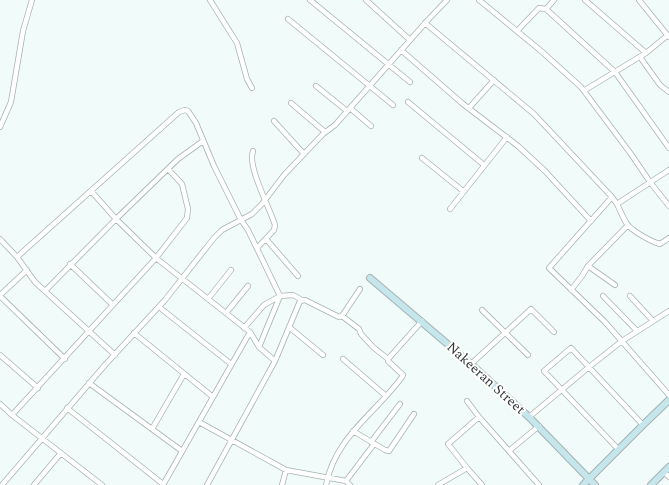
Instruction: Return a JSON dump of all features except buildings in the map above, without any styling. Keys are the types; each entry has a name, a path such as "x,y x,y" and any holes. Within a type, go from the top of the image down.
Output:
{"street":[{"path":"0,127 11,102 23,31 32,0"},
{"path":"210,0 237,43 247,80 252,88"},
{"path":"310,0 410,82"},
{"path":"366,0 410,40"},
{"path":"2,485 89,383 159,307 183,279 214,238 222,230 252,214 266,200 284,174 325,132 335,126 348,109 424,23 447,0"},
{"path":"478,0 517,31 585,90 632,154 650,182 669,206"},
{"path":"546,9 554,0"},
{"path":"584,0 646,53"},
{"path":"585,90 646,53 668,36 639,0"},
{"path":"517,31 535,11 539,8 546,9 615,72 669,148"},
{"path":"288,19 393,105"},
{"path":"424,23 534,114 612,197 628,225 653,242 660,244 669,238"},
{"path":"401,50 469,108 507,137 545,171 591,221"},
{"path":"640,56 660,85 669,92"},
{"path":"469,108 494,80"},
{"path":"316,86 371,126"},
{"path":"408,102 484,165"},
{"path":"291,103 325,132"},
{"path":"17,257 179,112 185,110 188,111 191,114 241,220 248,230 280,296 259,347"},
{"path":"274,121 304,154"},
{"path":"450,208 507,137"},
{"path":"45,291 70,264 168,169 188,151 203,141"},
{"path":"253,151 251,158 255,172 276,225 274,230 257,248"},
{"path":"422,158 463,192"},
{"path":"12,415 65,359 156,258 185,221 188,214 182,184 168,169"},
{"path":"617,204 669,170"},
{"path":"91,191 116,219 156,258 250,332 259,347 275,361"},
{"path":"612,197 549,268 605,322 669,395"},
{"path":"571,290 588,266 628,225"},
{"path":"0,239 17,257 35,282 115,355"},
{"path":"266,239 298,276"},
{"path":"70,264 113,305"},
{"path":"588,266 615,285"},
{"path":"27,270 0,296 65,359"},
{"path":"208,298 231,270"},
{"name":"Nakeeran Street","path":"370,278 422,321 539,426 595,485"},
{"path":"226,313 248,286"},
{"path":"342,316 360,289"},
{"path":"244,328 264,305 280,296 292,295 335,316 342,316 359,329 361,334 373,347 403,374 397,384 338,450 326,485"},
{"path":"604,296 637,331"},
{"path":"630,296 654,321"},
{"path":"207,485 275,361 298,304 302,300"},
{"path":"159,307 231,364"},
{"path":"471,364 531,309 554,332"},
{"path":"482,310 528,355"},
{"path":"529,417 622,341 669,311"},
{"path":"388,359 422,321"},
{"path":"289,327 323,355"},
{"path":"68,408 163,485 250,332"},
{"path":"134,333 213,397"},
{"path":"618,450 544,372 571,348 643,425"},
{"path":"0,355 38,388"},
{"path":"343,359 386,396"},
{"path":"152,429 184,374"},
{"path":"89,383 182,451"},
{"path":"584,485 669,400"},
{"path":"467,401 539,485"},
{"path":"0,404 102,485"},
{"path":"346,480 400,404"},
{"path":"354,431 384,450 389,451 414,414"},
{"path":"480,417 448,444 482,485"},
{"path":"199,422 286,470 346,480 350,485"},
{"path":"510,450 539,426"},
{"path":"34,485 61,453"},
{"path":"438,485 467,468"},
{"path":"282,485 286,470"},
{"path":"651,485 667,470 669,477"}]}
